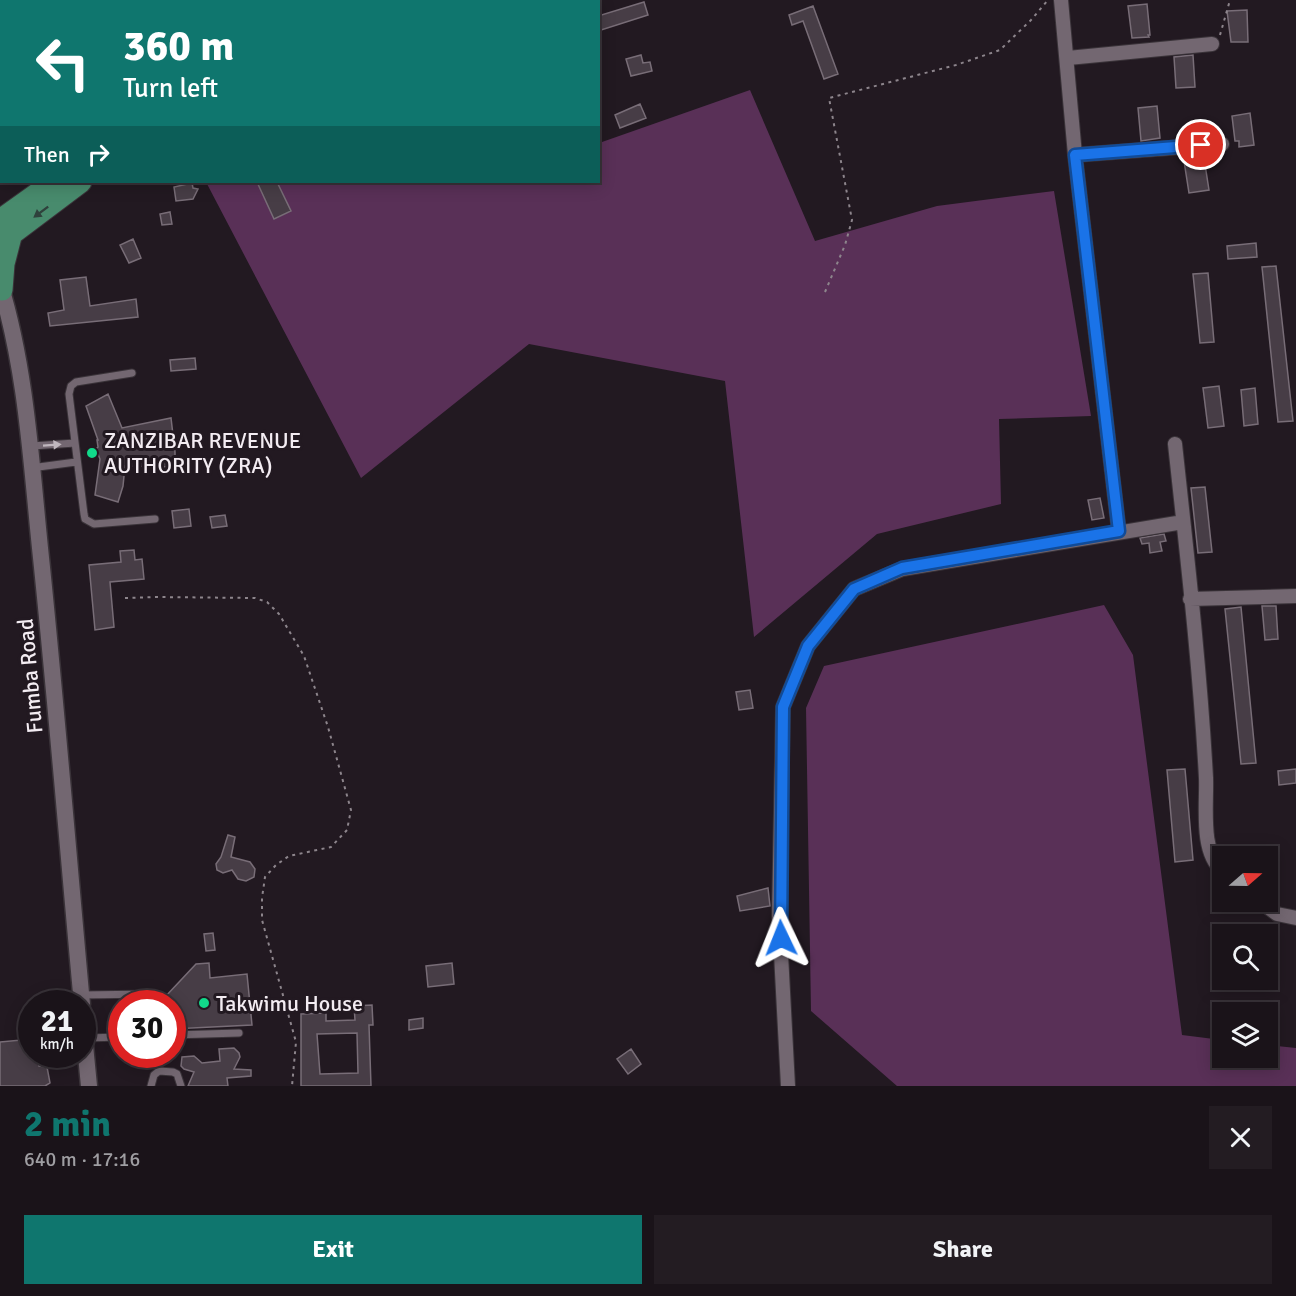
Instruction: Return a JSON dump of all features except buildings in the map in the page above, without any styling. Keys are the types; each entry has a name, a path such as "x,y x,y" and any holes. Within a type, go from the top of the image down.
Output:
{"main road":[{"path":"1,287 4,232 52,183"},
{"path":"4,232 79,183"}],"street":[{"path":"1061,0 1075,155 1119,531"},
{"path":"1068,58 1212,44"},
{"path":"1075,155 1222,144"},
{"name":"Fumba Road","path":"1,287 10,317 24,398 49,639 80,990"},
{"name":"Fumba Road","path":"0,316 15,345"},
{"path":"1175,444 1204,756 1208,843 1212,854"},
{"path":"788,1086 780,916 783,707 808,646 854,589 902,568 1183,522"},
{"path":"1190,598 1296,596"},
{"path":"1274,912 1296,918"},
{"path":"88,1068 89,1086"}],"lane":[{"path":"132,373 76,382 71,386 69,394 84,514 89,522 94,524 155,519"},
{"path":"29,447 75,443"},
{"path":"31,468 76,462"},
{"path":"186,1034 240,1032"},
{"path":"151,1086 152,1079 159,1071 177,1074 181,1086"}],"path":[{"path":"825,292 845,245 852,220 829,98 956,65 1000,50 1048,0"},
{"path":"1212,44 1222,32 1230,0"},
{"path":"125,598 255,598 267,602 279,614 304,656 328,727 351,810 347,830 331,847 289,856 265,877 262,920 296,1042 292,1086"}],"shaded area":[{"path":"750,90 815,241 937,206 1054,191 1091,416 999,419 1001,504 877,534 754,637 725,381 529,344 361,478 207,183 600,183 600,139 602,142"},
{"path":"1104,605 1133,655 1182,1035 1212,1039 1212,1068 1278,1068 1278,1046 1296,1048 1296,1086 897,1086 811,1011 806,708 824,666"}],"place":[{"name":"ZANZIBAR REVENUE AUTHORITY (ZRA)","path":"92,453"},
{"name":"Takwimu House","path":"204,1003"}],"route":[{"path":"781,938 783,707 808,646 854,589 902,568 1119,531 1075,155 1201,145"}]}
